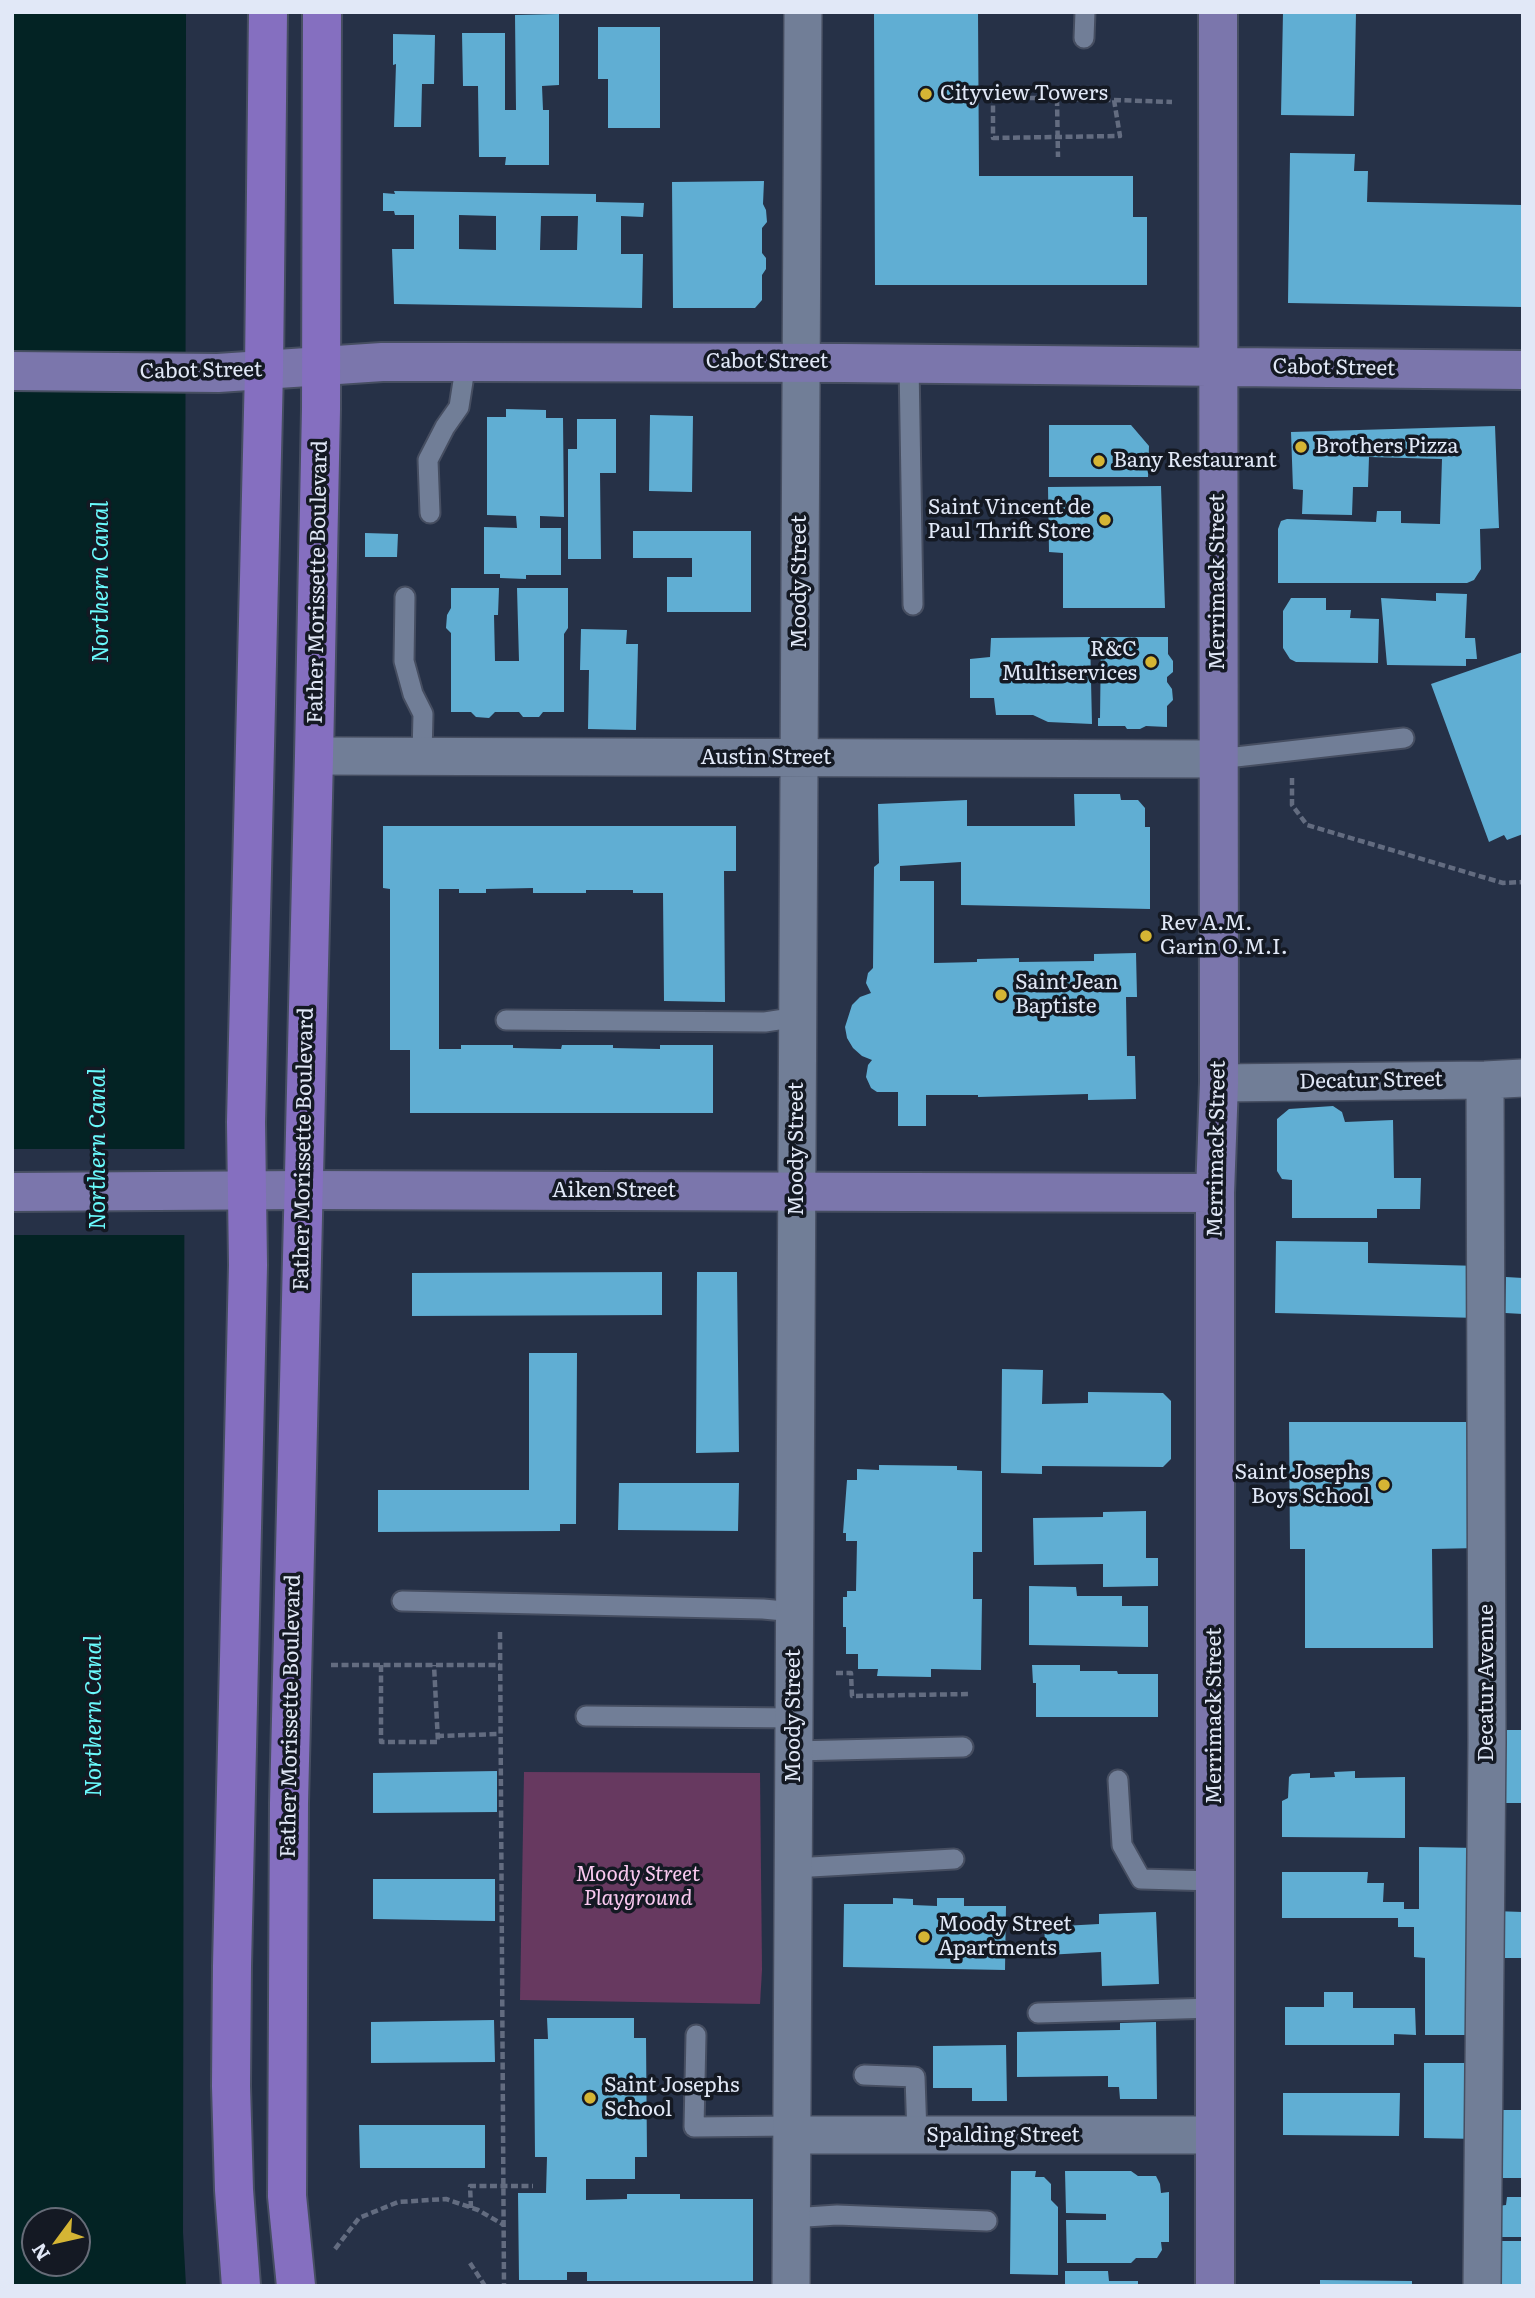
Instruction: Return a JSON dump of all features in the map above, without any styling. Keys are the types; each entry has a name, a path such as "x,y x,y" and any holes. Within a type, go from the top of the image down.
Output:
{"main road":[{"path":"242,2286 232,2125 232,1966 248,1279 247,1080 264,370 268,12"},
{"name":"Father Morissette Boulevard","path":"296,2286 287,2196 289,1803 314,756 321,366 322,12"},
{"name":"Merrimack Street","path":"1215,2286 1219,12"},
{"name":"Cabot Street","path":"12,371 206,373 382,362 801,362 1523,370"},
{"name":"Aiken Street","path":"12,1192 303,1189 1215,1194"}],"street":[{"name":"Moody Street","path":"791,2286 803,12"},
{"name":"Austin Street","path":"314,756 1218,759"},
{"name":"Decatur Street","path":"1219,1083 1523,1078"},
{"name":"Decatur Avenue","path":"1482,2286 1488,1742 1485,1080"},
{"name":"Spalding Street","path":"792,2131 917,2135 1215,2136"}],"lane":[{"path":"1084,38 1085,12"},
{"path":"429,513 428,460 459,407 466,362"},
{"path":"909,363 913,605"},
{"path":"405,597 404,661 412,694 423,715 422,756"},
{"path":"1218,759 1404,738"},
{"path":"506,1020 765,1022 798,1017"},
{"path":"402,1601 795,1612"},
{"path":"586,1716 963,1747"},
{"path":"1118,1780 1122,1845 1141,1879 1215,1881"},
{"path":"793,1868 954,1859"},
{"path":"1038,2013 1214,2008"},
{"path":"696,2035 694,2127 792,2131"},
{"path":"864,2075 915,2077 917,2135"},
{"path":"792,2218 837,2215 987,2221"}],"path":[{"path":"1114,100 1120,136 993,138 993,97 1114,100 1172,102"},
{"path":"1057,99 1058,157"},
{"path":"1291,750 1292,805 1307,825 1503,883 1523,882"},
{"path":"500,1604 505,2286"},
{"path":"330,1665 500,1665"},
{"path":"381,1665 381,1742 438,1742 434,1665"},
{"path":"836,1673 851,1673 852,1696 971,1694"},
{"path":"438,1736 500,1734"},
{"path":"471,2208 470,2186 533,2186"},
{"path":"335,2249 359,2218 398,2202 446,2199 504,2225"},
{"path":"470,2263 485,2286"}],"green space":[{"name":"Moody Street Playground","path":"524,1772 760,1773 760,2004 520,2000"}],"water":[{"name":"Northern Canal","path":"12,12 186,12 183,2232 186,2286 12,2286"}],"pier":[{"path":"12,1149 189,1149 189,1235 12,1235"}],"building":[{"name":"Cityview Towers","path":"874,12 978,12 979,176 1133,176 1133,217 1147,217 1147,285 875,285"},
{"path":"1283,12 1356,12 1354,116 1281,115"},
{"path":"559,14 559,85 542,86 543,110 549,110 549,165 505,165 506,157 479,157 478,86 463,86 462,33 505,33 505,110 516,110 515,15"},
{"path":"598,27 660,27 660,128 608,128 608,79 598,79"},
{"path":"393,34 435,35 434,84 422,84 421,127 394,127 396,64 393,65"},
{"path":"1290,153 1355,154 1354,171 1368,171 1367,202 1523,205 1523,307 1288,303"},
{"path":"764,181 763,204 767,222 762,228 762,253 766,258 766,269 762,275 762,300 755,308 673,308 672,182"},
{"path":"394,191 596,194 596,202 644,203 643,217 621,216 621,254 643,254 642,308 394,304 392,249 414,249 414,215 395,215 394,211 383,211 383,193 395,194","holes":["459,215 496,216 496,250 459,249","541,216 578,216 577,250 540,250"]},
{"path":"506,409 546,410 546,418 563,418 564,517 540,516 540,528 561,528 561,575 526,575 526,579 484,574 484,527 517,528 516,516 487,515 487,417 506,417"},
{"path":"650,415 693,416 692,492 649,491"},
{"path":"577,419 616,419 616,473 600,473 601,559 568,559 568,449 577,449"},
{"name":"Bany Restaurant","path":"1049,425 1131,425 1149,446 1148,477 1049,477"},
{"path":"1495,426 1499,528 1480,529 1481,569 1474,580 1467,583 1278,583 1278,529 1281,521 1376,522 1377,511 1401,511 1401,523 1440,524 1442,459 1369,457 1368,487 1353,487 1352,515 1302,514 1303,490 1293,489 1291,432"},
{"name":"Saint Vincent de Paul Thrift Store","path":"1161,486 1165,608 1063,608 1063,553 1049,552 1048,487"},
{"path":"633,531 751,531 751,612 667,612 667,577 692,577 692,558 633,558"},
{"path":"365,533 398,534 397,557 365,557"},
{"path":"451,588 499,588 498,615 494,615 495,661 519,661 517,588 568,588 568,628 564,634 564,712 543,712 539,717 523,717 519,712 495,712 489,718 476,717 471,712 451,712 451,633 446,628 447,615 451,608"},
{"path":"1436,593 1467,594 1465,638 1475,638 1477,659 1466,659 1466,666 1387,665 1381,598 1436,601"},
{"path":"1291,598 1326,598 1326,610 1351,610 1350,618 1379,619 1378,663 1296,662 1290,659 1283,648 1283,611"},
{"path":"581,629 627,630 626,644 638,644 636,730 588,729 589,670 580,670"},
{"path":"1090,637 1092,724 1048,722 1033,715 996,715 994,698 970,698 970,659 990,657 991,638"},
{"path":"1101,637 1168,637 1168,654 1173,661 1173,672 1167,677 1167,682 1172,689 1173,700 1167,706 1167,727 1127,729 1125,726 1098,726"},
{"path":"1523,652 1523,834 1507,840 1504,835 1489,842 1431,684"},
{"name":"Saint Jean Baptiste","path":"1074,794 1120,794 1121,800 1138,800 1145,808 1145,827 1150,827 1150,909 961,905 961,862 900,866 900,881 934,881 934,963 1019,958 1019,962 1094,961 1094,954 1136,953 1137,997 1126,997 1127,1056 1135,1056 1136,1099 1088,1100 1088,1094 978,1097 926,1095 926,1126 898,1126 898,1092 877,1092 871,1088 866,1077 868,1065 872,1060 853,1048 845,1027 852,1005 860,997 871,993 866,983 868,973 873,968 874,867 879,863 878,804 967,800 967,826 1075,826"},
{"path":"383,826 736,826 736,871 724,871 725,1002 664,1001 663,893 586,890 586,893 533,893 533,888 486,889 486,893 459,893 459,889 439,889 439,1049 461,1049 461,1045 561,1049 562,1045 613,1045 613,1048 660,1049 660,1045 713,1045 713,1113 410,1113 410,1050 390,1050 390,889 383,888"},
{"path":"1333,1106 1342,1112 1345,1122 1393,1120 1394,1178 1421,1178 1420,1209 1377,1209 1377,1218 1292,1218 1292,1180 1282,1179 1277,1171 1277,1119 1289,1109"},
{"path":"1276,1241 1368,1242 1368,1263 1480,1266 1479,1318 1275,1313"},
{"path":"662,1272 662,1315 412,1316 412,1273"},
{"path":"697,1272 737,1272 739,1452 696,1453"},
{"path":"1506,1277 1523,1278 1523,1314 1505,1313"},
{"path":"529,1353 577,1353 576,1524 560,1524 560,1531 378,1532 378,1490 529,1490"},
{"path":"1002,1369 1043,1370 1042,1404 1088,1403 1088,1392 1163,1393 1171,1401 1171,1459 1163,1467 1042,1466 1042,1474 1001,1473"},
{"name":"Saint Josephs Boys School","path":"1289,1422 1478,1422 1478,1548 1432,1549 1433,1648 1305,1648 1305,1549 1290,1549"},
{"path":"879,1465 957,1466 957,1470 982,1471 982,1552 973,1552 973,1599 982,1599 981,1670 931,1669 931,1677 877,1676 878,1669 858,1669 858,1654 846,1654 843,1597 847,1597 847,1591 856,1591 857,1541 846,1541 846,1533 843,1533 847,1480 857,1480 857,1469 879,1470"},
{"path":"619,1483 739,1483 738,1531 618,1530"},
{"path":"1146,1511 1146,1558 1158,1558 1158,1586 1103,1587 1103,1564 1034,1565 1033,1518 1103,1517 1103,1512"},
{"path":"1029,1586 1076,1587 1077,1596 1122,1596 1122,1606 1148,1606 1148,1647 1029,1645"},
{"path":"1032,1665 1080,1665 1080,1671 1158,1674 1158,1717 1036,1717 1036,1683 1033,1683"},
{"path":"1504,1730 1523,1730 1523,1803 1505,1803"},
{"path":"497,1771 497,1812 373,1813 373,1773"},
{"path":"1355,1771 1355,1778 1405,1777 1405,1838 1282,1837 1282,1801 1288,1798 1289,1777 1292,1774 1310,1773 1310,1778 1335,1777 1334,1772"},
{"path":"1419,1847 1478,1848 1477,2035 1425,2035 1425,1958 1414,1957 1414,1927 1398,1927 1398,1918 1282,1918 1282,1872 1368,1872 1367,1883 1384,1883 1383,1902 1404,1902 1404,1909 1419,1909"},
{"path":"373,1879 495,1879 495,1921 373,1919"},
{"name":"Moody Street Apartments","path":"893,1898 913,1899 913,1905 937,1906 937,1898 964,1898 964,1906 1006,1906 1005,1970 843,1967 844,1904 893,1904"},
{"path":"1494,1911 1523,1912 1523,1958 1494,1958"},
{"path":"1156,1912 1159,1984 1102,1986 1101,1952 1046,1955 1044,1927 1099,1924 1099,1914"},
{"path":"1324,1992 1353,1992 1353,2008 1415,2008 1416,2035 1394,2034 1394,2045 1285,2045 1285,2007 1324,2007"},
{"name":"Saint Josephs School","path":"547,2018 634,2018 634,2038 646,2038 647,2157 635,2157 635,2179 586,2179 586,2200 627,2199 627,2194 680,2194 680,2199 753,2199 753,2281 587,2281 587,2272 567,2272 567,2280 519,2280 518,2193 546,2193 547,2157 535,2157 534,2039 548,2039"},
{"path":"494,2020 495,2062 371,2063 371,2022"},
{"path":"1156,2022 1157,2099 1120,2099 1119,2087 1108,2087 1108,2076 1017,2077 1017,2032 1120,2030 1120,2023"},
{"path":"1006,2045 1007,2101 972,2101 972,2088 933,2088 933,2046"},
{"path":"1424,2063 1479,2063 1478,2139 1424,2138"},
{"path":"1283,2093 1400,2093 1399,2136 1283,2135"},
{"path":"1498,2110 1523,2110 1523,2178 1497,2178"},
{"path":"359,2125 485,2125 485,2168 360,2168"},
{"path":"1011,2171 1036,2171 1035,2177 1044,2177 1051,2184 1051,2200 1058,2207 1058,2275 1010,2274"},
{"path":"1065,2171 1131,2171 1138,2176 1156,2176 1161,2193 1169,2192 1169,2242 1161,2242 1162,2250 1157,2258 1136,2258 1131,2263 1067,2263 1066,2220 1106,2220 1106,2214 1066,2213"},
{"path":"1507,2197 1523,2197 1523,2237 1498,2237 1498,2206 1506,2205"},
{"path":"1496,2241 1523,2241 1523,2286 1496,2286"},
{"path":"1065,2271 1108,2271 1109,2281 1138,2281 1138,2286 1065,2286"},
{"path":"1320,2280 1412,2281 1412,2286 1320,2286"}],"place":[{"name":"Cityview Towers","path":"926,94"},
{"name":"Brothers Pizza","path":"1301,447"},
{"name":"Bany Restaurant","path":"1099,461"},
{"name":"Saint Vincent de Paul Thrift Store","path":"1105,520"},
{"name":"R&C Multiservices","path":"1151,662"},
{"name":"Rev A.M. Garin O.M.I.","path":"1146,936"},
{"name":"Saint Jean Baptiste","path":"1001,995"},
{"name":"Saint Josephs Boys School","path":"1384,1485"},
{"name":"Moody Street Apartments","path":"924,1937"},
{"name":"Saint Josephs School","path":"590,2098"}]}
